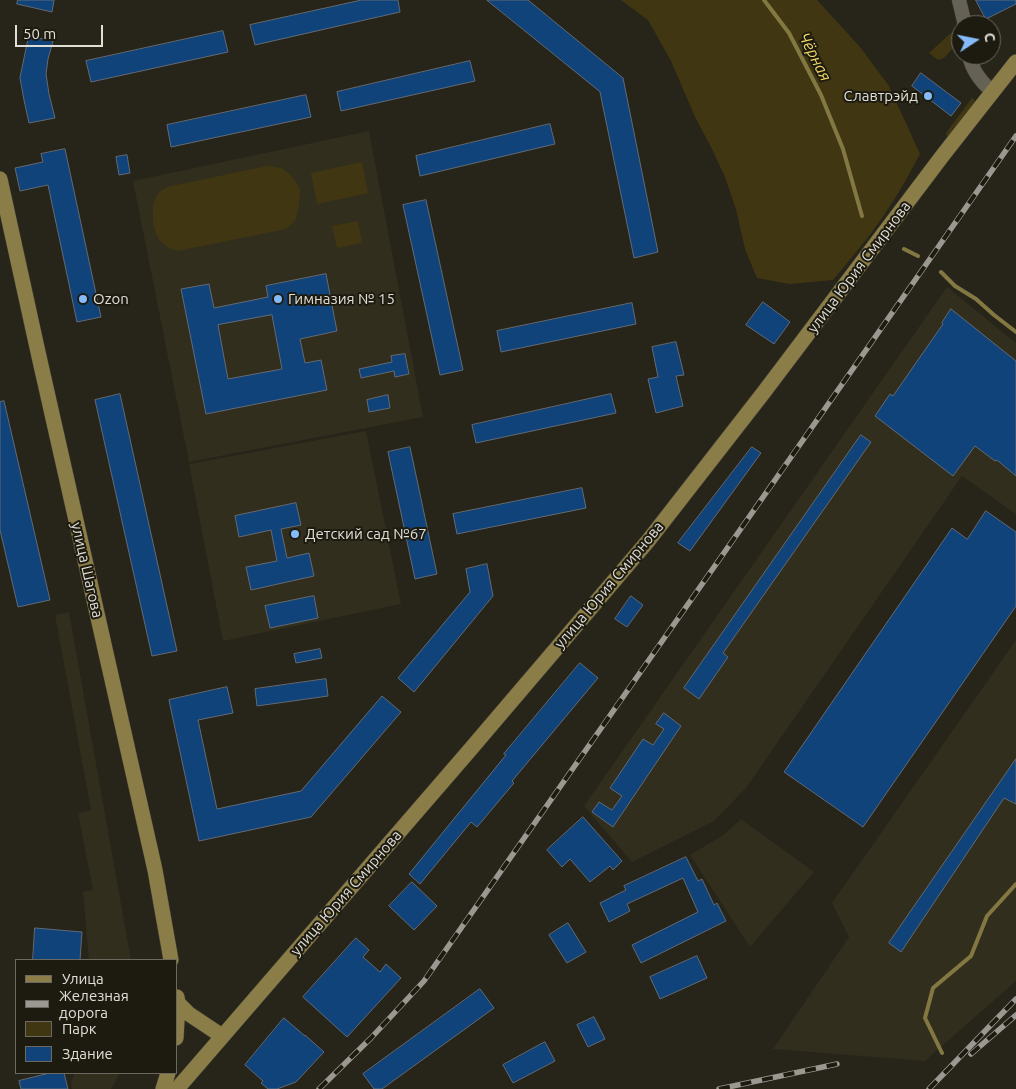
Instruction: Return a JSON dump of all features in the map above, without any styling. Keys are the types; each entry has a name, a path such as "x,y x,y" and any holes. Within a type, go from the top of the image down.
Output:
{"main road":[{"name":"улица Юрия Смирнова","path":"177,1089 648,541 1016,62"},
{"name":"улица Шагова","path":"0,180 153,860 171,959"},
{"path":"178,999 189,1014 222,1036"},
{"path":"163,1089 168,1074"}],"street":[{"path":"959,0 963,15"},
{"path":"973,65 983,84 993,92"}],"shaded area":[{"name":"Гимназия № 15","path":"369,131 423,417 189,462 133,181"},
{"path":"947,287 1016,343 1016,514 962,476 746,788 714,821 632,862 584,806"},
{"name":"Детский сад №67","path":"366,431 401,604 223,641 189,464"},
{"path":"69,612 131,959 89,959 83,892 93,890 78,813 91,810 55,615"},
{"path":"1016,640 1016,981 925,1061 773,1049 849,937 832,903"},
{"path":"741,819 814,872 750,947 690,855 722,836"},
{"path":"75,1074 119,1074 111,1089 72,1089 71,1082"}],"green space":[{"path":"621,0 817,0 860,47 889,86 920,154 901,189 882,218 833,280 790,284 757,278 745,249 736,209 725,177 696,119 671,61 648,20"},
{"path":"951,33 951,50 944,58 938,60 929,53"},
{"path":"972,98 976,102 951,137 946,135 946,133"},
{"path":"362,162 368,193 317,204 311,173"},
{"path":"267,166 281,168 291,175 300,189 299,206 295,221 286,229 177,251 160,241 155,230 153,208 156,198 162,190 167,187"},
{"path":"358,221 362,243 337,248 332,226"}],"building":[{"path":"18,0 54,0 52,12 17,4"},
{"path":"362,0 398,0 400,12 255,45 250,25"},
{"path":"487,0 528,0 623,78 658,252 634,258 600,92"},
{"path":"976,0 1016,0 1016,4 994,15 984,15"},
{"path":"223,31 228,52 91,82 86,61"},
{"path":"29,36 53,41 46,74 55,118 29,123 20,78"},
{"path":"470,61 475,81 341,111 337,92"},
{"path":"921,73 961,103 951,116 912,86"},
{"path":"306,95 311,117 171,147 167,125"},
{"path":"550,124 555,144 420,176 416,156"},
{"path":"65,149 101,317 77,322 48,185 20,191 15,168 43,162 41,154"},
{"path":"127,155 130,173 119,175 116,157"},
{"path":"426,200 463,370 440,375 403,205"},
{"path":"326,274 337,331 300,339 305,363 321,360 327,390 206,414 181,289 209,284 214,308 268,297 266,286","holes":["272,315 282,369 228,379 218,325"]},
{"path":"763,302 790,322 774,344 746,325"},
{"path":"632,303 636,324 501,352 497,331"},
{"path":"951,309 1016,361 1016,476 997,460 995,461 975,446 953,476 875,416 890,394 893,396 943,324"},
{"path":"676,342 684,375 676,376 683,406 656,413 648,379 658,377 652,347"},
{"path":"405,354 409,374 395,377 394,371 361,378 359,369 392,362 391,356"},
{"path":"120,394 177,651 152,656 95,400"},
{"path":"611,394 616,413 476,443 472,425"},
{"path":"388,395 390,408 369,412 367,400"},
{"path":"4,401 50,600 18,607 0,530 0,402"},
{"path":"861,435 871,442 723,653 728,657 699,699 684,688"},
{"path":"410,447 437,574 415,579 388,452"},
{"path":"752,447 761,453 690,551 678,543"},
{"path":"582,488 586,508 457,534 453,514"},
{"path":"296,503 301,525 281,529 287,558 309,553 314,576 251,590 246,567 277,561 271,530 239,537 235,516"},
{"path":"986,511 1016,532 1016,606 863,827 784,772 952,528 967,539"},
{"path":"487,564 493,596 414,692 398,678 470,592 466,569"},
{"path":"314,596 318,618 270,628 265,606"},
{"path":"631,596 643,605 627,627 615,619"},
{"path":"320,649 322,658 296,663 294,654"},
{"path":"580,663 598,678 512,781 514,783 477,827 471,822 420,884 409,874 506,755 504,754"},
{"path":"326,679 328,696 257,706 255,689"},
{"path":"227,687 233,713 198,720 217,809 301,791 382,696 401,712 311,817 199,841 169,700"},
{"path":"664,713 681,726 613,827 592,812 599,802 612,810 622,796 610,788 643,739 653,745 664,729 656,724"},
{"path":"1016,759 1016,804 1004,798 901,952 889,943"},
{"path":"583,817 622,861 613,870 610,866 590,882 570,859 562,867 547,850"},
{"path":"686,857 698,881 702,879 714,905 717,903 726,921 641,963 632,945 698,912 683,878 627,904 630,911 609,922 600,903 626,890 624,886"},
{"path":"412,882 437,906 414,930 389,906"},
{"path":"568,923 586,952 567,963 549,935"},
{"path":"35,928 82,932 80,959 33,959"},
{"path":"356,938 369,950 363,957 380,972 386,964 401,978 347,1037 303,997"},
{"path":"697,956 707,978 660,999 650,977"},
{"path":"480,989 494,1008 382,1089 374,1089 363,1074"},
{"path":"594,1017 605,1039 588,1047 577,1025"},
{"path":"284,1018 324,1052 296,1082 277,1089 268,1089 261,1083 263,1081 245,1065"},
{"path":"545,1042 555,1061 513,1083 503,1065"},
{"path":"46,1074 64,1074 68,1089 21,1089 19,1081"}],"waterway":[{"name":"Чёрная","path":"764,0 789,33 821,95 843,149 862,216"},
{"name":"Чёрная","path":"904,249 918,256"},
{"name":"Чёрная","path":"941,272 955,286 976,299 1016,332"},
{"name":"Чёрная","path":"942,1053 925,1018 933,988 971,956 987,916 1016,884"}],"railway":[{"path":"319,1089 371,1038 424,981 1016,136"},
{"path":"929,1089 1016,999"},
{"path":"971,1054 1016,1015"},
{"path":"719,1089 837,1064"}],"place":[{"name":"Славтрэйд","path":"928,96"},
{"name":"Ozon","path":"83,299"},
{"name":"Гимназия № 15","path":"278,299"},
{"name":"Детский сад №67","path":"295,534"}]}
